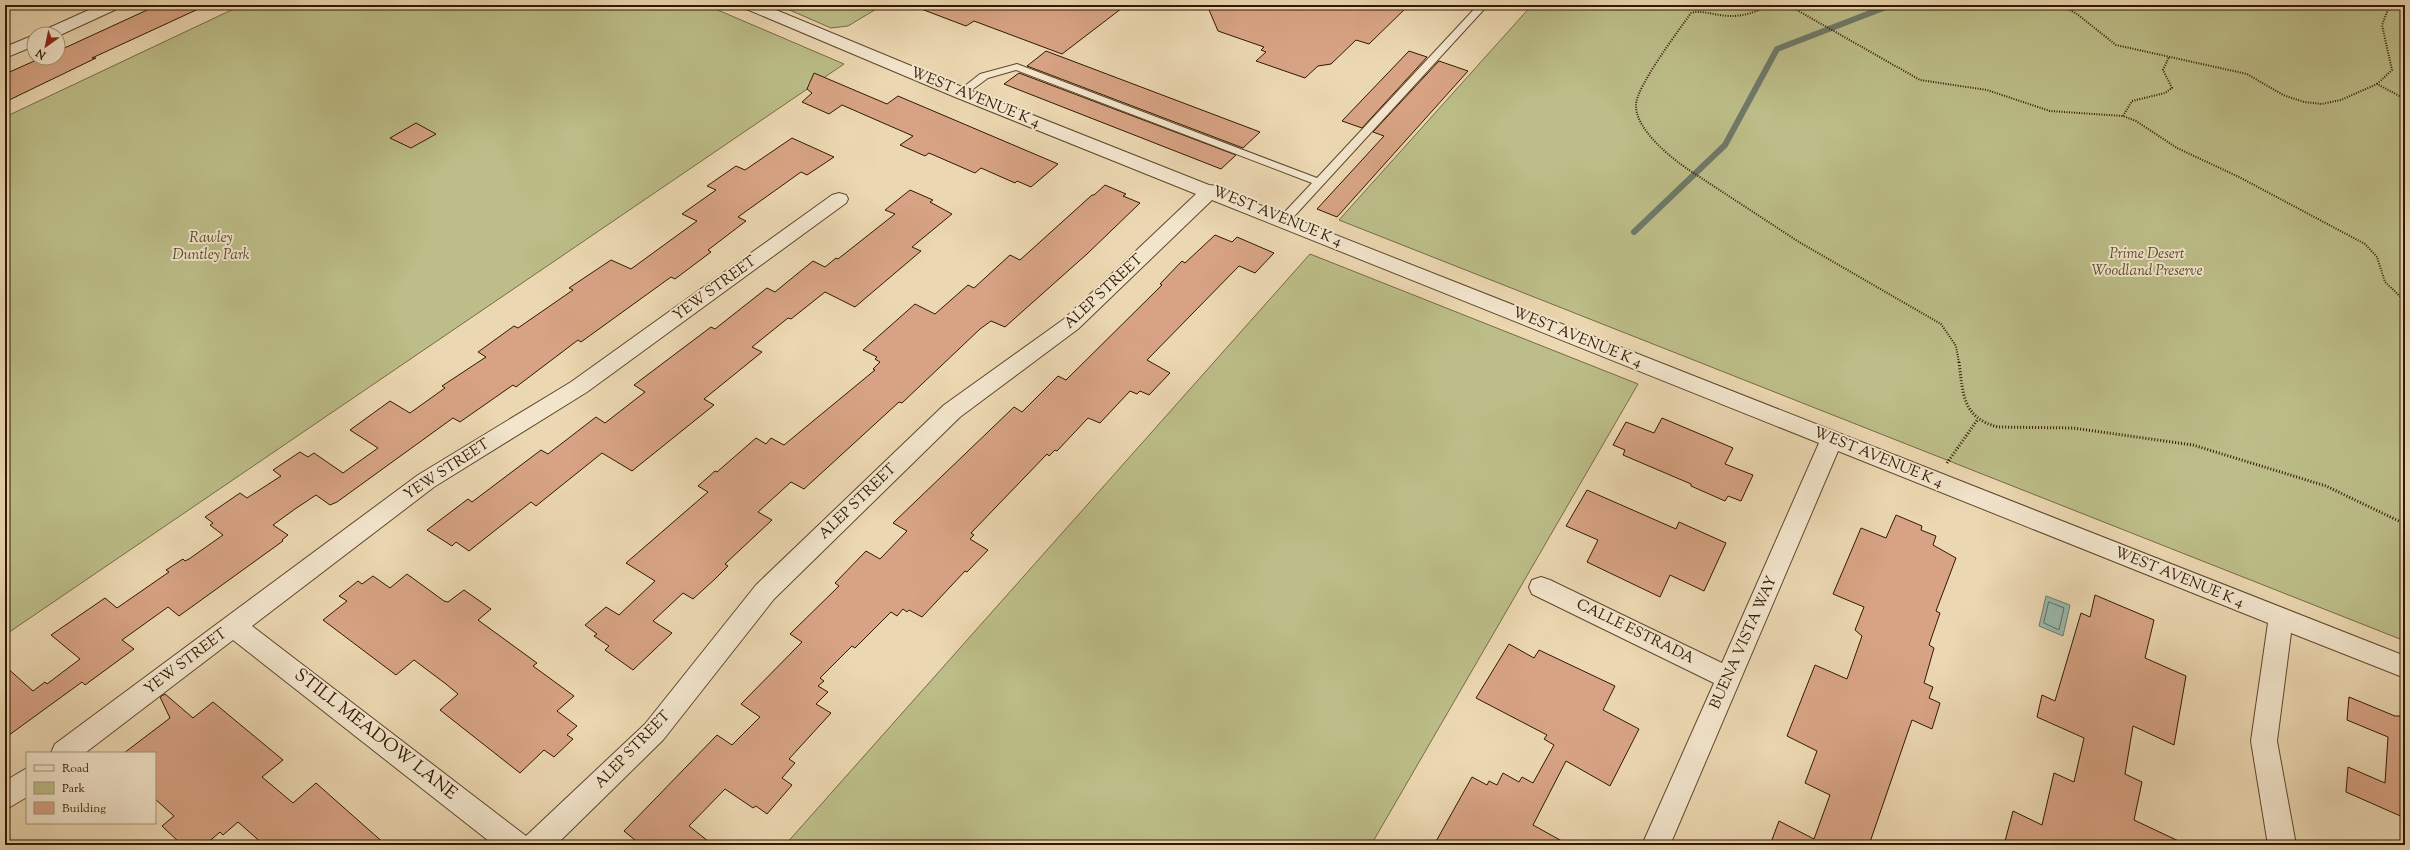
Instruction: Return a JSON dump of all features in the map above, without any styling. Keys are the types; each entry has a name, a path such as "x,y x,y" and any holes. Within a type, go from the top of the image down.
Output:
{"street":[{"path":"66,26 113,5"},
{"name":"WEST AVENUE K 4","path":"750,5 961,93 1211,190 1832,440 2405,667"},
{"path":"5,53 26,44"},
{"name":"ALEP STREET","path":"536,845 654,732 770,586 952,411 1071,324 1211,190"},
{"name":"YEW STREET","path":"65,752 426,481 579,387 839,199"},
{"name":"BUENA VISTA WAY","path":"1656,845 1832,440"},
{"name":"CALLE ESTRADA","path":"1541,587 1728,678"},
{"path":"2281,618 2264,741 2282,845"},
{"name":"STILL MEADOW LANE","path":"234,626 516,845"},
{"path":"5,797 26,782"}],"lane":[{"path":"1284,220 1483,5"},
{"path":"961,93 984,76 1017,67 1318,182"}],"path":[{"path":"1698,5 1700,10"},
{"path":"1769,5 1755,14 1739,16 1718,15 1700,10 1691,13 1652,72 1638,97 1636,105 1638,116 1645,129 1672,158 1689,170 1806,246 1941,324 1949,333 1956,346 1965,403 1978,420 1998,427 2073,428 2193,445 2326,486 2405,524"},
{"path":"1788,5 1920,80 1987,90 2050,111 2123,116 2136,121 2196,158 2239,177 2365,244 2378,257 2382,278 2386,285 2405,301"},
{"path":"2061,5 2077,14 2116,45 2247,74 2283,95 2304,102 2322,104 2341,100 2377,84 2392,70 2382,25 2389,8 2386,5"},
{"path":"2123,116 2126,106 2135,98 2160,95 2172,88 2163,70 2169,57"},
{"path":"2377,84 2405,99"},
{"path":"1938,482 1947,461 1978,420"}],"green space":[{"name":"Rawley Duntley Park","path":"242,5 706,5 844,64 5,635 5,117"},
{"path":"778,5 883,5 848,26 831,28"},
{"name":"Prime Desert Woodland Preserve","path":"1532,5 2405,5 2405,641 1339,220"},
{"path":"1310,254 1638,384 1371,845 785,845"}],"water":[{"path":"2046,596 2070,605 2063,636 2039,626"}],"building":[{"path":"158,5 207,5 92,58 96,58 5,102 5,74 26,65 26,66 66,66 66,47"},
{"path":"916,5 1126,5 1062,54 974,21 966,26 916,7"},
{"path":"1207,5 1263,5 1276,9 1281,5 1409,5 1369,44 1356,40 1331,64 1318,66 1305,78 1256,61 1266,52 1261,50 1264,47 1218,31"},
{"path":"1046,51 1260,132 1243,148 1027,66"},
{"path":"1409,51 1427,57 1362,128 1342,121"},
{"path":"1439,61 1468,71 1337,217 1317,209 1384,136 1373,132"},
{"path":"814,73 887,104 898,96 1058,164 1031,187 1017,181 1015,183 981,168 975,173 929,153 925,156 900,145 913,136 842,105 829,114 802,102 812,93 807,89"},
{"path":"1019,73 1236,155 1221,169 1004,84"},
{"path":"416,123 436,134 411,148 390,138"},
{"path":"792,138 834,157 807,175 801,172 738,217 746,221 708,250 711,252 675,279 671,277 581,342 578,340 516,387 513,385 460,422 453,418 337,502 330,505 316,495 295,509 273,525 288,535 282,540 283,541 179,616 168,607 122,640 134,649 85,685 82,682 5,738 5,666 33,691 45,682 47,684 80,659 51,635 105,598 117,608 169,572 166,570 183,559 185,561 189,559 223,535 210,525 213,523 205,517 240,493 247,498 281,476 273,470 300,452 308,457 314,453 343,473 378,448 350,430 390,401 410,413 445,388 442,386 486,357 478,352 514,326 518,328 573,290 569,288 611,260 631,269 697,221 682,214 716,190 707,186 736,166 745,170"},
{"path":"1105,185 1126,194 1123,196 1140,203 1087,254 1005,327 991,321 980,329 902,403 899,402 804,489 791,482 758,512 772,520 725,564 728,566 693,599 683,593 653,621 672,633 633,670 605,650 609,646 594,636 597,634 585,625 606,607 619,615 655,581 626,563 708,492 698,486 715,471 717,472 756,438 766,444 771,438 784,445 875,370 873,369 880,362 875,359 877,357 863,350 915,304 935,314 968,285 974,288 1010,255 1020,260"},
{"path":"910,190 933,200 930,202 952,214 912,247 921,251 855,307 825,292 791,319 788,318 752,347 762,352 704,399 714,405 632,471 602,453 536,506 531,502 469,551 456,542 452,546 427,530 468,499 472,502 541,450 548,454 596,417 605,423 645,392 634,385 711,327 715,329 767,288 775,292 813,261 825,267 836,258 838,259 895,214 885,210"},
{"path":"1215,235 1232,242 1237,237 1274,253 1255,273 1239,266 1147,360 1170,373 1149,395 1140,391 1137,394 1130,391 1100,423 1088,418 1057,451 1055,450 1049,456 1047,454 971,533 974,535 970,539 988,550 967,572 965,571 922,617 909,610 907,612 903,609 897,616 891,612 855,648 852,646 820,678 824,681 818,686 828,692 816,704 831,713 789,759 795,763 782,778 792,785 767,814 756,806 753,808 725,789 689,826 713,845 641,845 624,831 717,735 732,745 760,717 741,704 802,642 790,634 839,586 835,583 866,551 880,559 907,531 893,523 1014,407 1022,412 1058,376 1066,380 1162,285 1160,284 1182,261 1185,263"},
{"path":"1662,418 1733,448 1725,464 1753,475 1741,501 1728,496 1725,501 1691,486 1691,484 1623,455 1625,450 1613,445 1626,422 1654,433"},
{"path":"1587,490 1676,529 1679,522 1726,543 1704,591 1670,575 1660,597 1587,562 1598,540 1566,526"},
{"path":"1896,515 1922,526 1921,530 1936,536 1933,545 1956,558 1936,611 1940,613 1929,645 1934,648 1924,683 1933,687 1929,698 1940,703 1932,729 1912,720 1869,845 1770,845 1779,821 1814,839 1830,795 1805,783 1817,751 1787,736 1815,665 1847,679 1862,636 1855,630 1864,607 1833,594 1861,528 1886,538"},
{"path":"407,574 444,601 448,602 464,590 491,609 478,620 537,663 533,666 574,696 557,711 577,726 567,735 573,739 554,757 544,750 520,773 440,710 458,694 446,684 414,660 396,675 323,620 347,601 339,596 358,581 362,584 373,576 390,588"},
{"path":"2095,595 2154,620 2145,658 2186,676 2174,745 2133,726 2125,774 2142,782 2134,820 2187,845 2004,845 2013,811 2042,825 2054,773 2074,782 2084,738 2037,717 2042,695 2055,701 2081,613 2090,617"},
{"path":"1509,644 1534,658 1539,650 1615,686 1603,710 1639,729 1610,786 1566,761 1533,825 1569,845 1434,845 1472,777 1487,785 1489,781 1497,785 1503,773 1519,782 1522,777 1533,783 1554,745 1544,739 1547,735 1476,698"},
{"path":"165,694 193,718 213,702 283,760 262,777 293,803 316,783 386,845 264,845 238,822 223,835 220,832 205,845 182,845 162,826 174,816 156,800 156,752 125,752 170,718 160,697"},
{"path":"2349,697 2395,716 2405,716 2405,818 2346,792 2348,767 2385,783 2388,737 2347,720"}],"waterway":[{"path":"1634,232 1725,145 1777,49 1891,5"}]}
